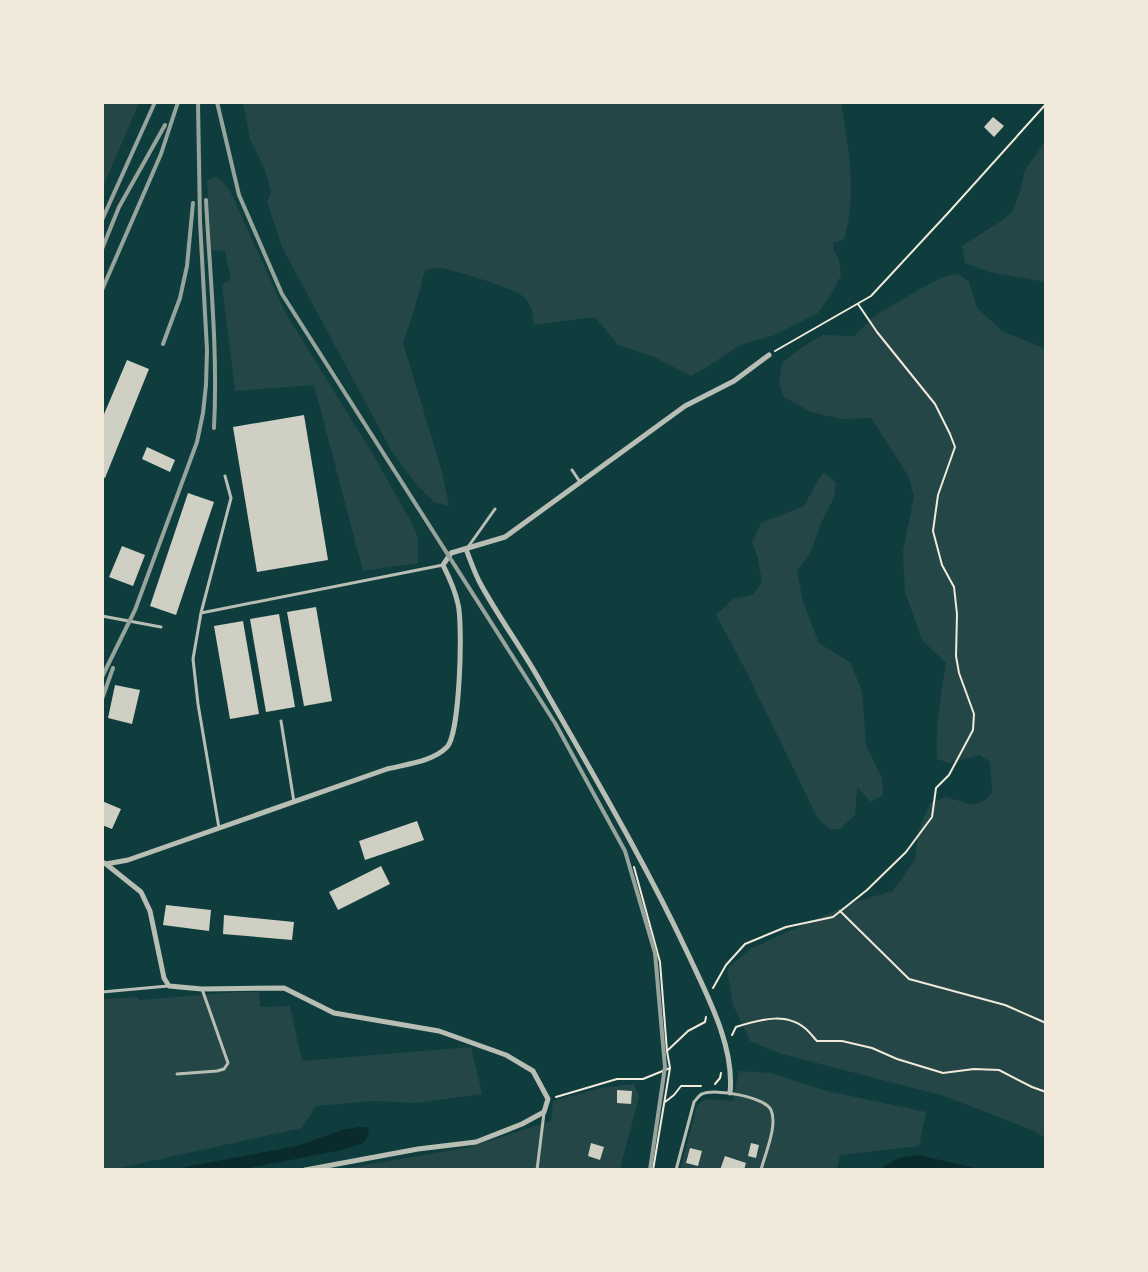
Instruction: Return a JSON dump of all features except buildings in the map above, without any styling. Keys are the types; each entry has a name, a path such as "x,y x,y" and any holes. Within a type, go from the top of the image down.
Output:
{"street":[{"path":"104,863 128,860 387,769 430,758 449,746 455,727 460,667 459,605 443,565 451,553 505,537 685,406 734,381 769,355"},
{"path":"466,549 479,580 540,680 671,918 710,1004 726,1052 731,1077 730,1093"},
{"path":"104,863 141,892 150,911 164,978 169,986 202,989 284,988 334,1013 438,1031 506,1055 533,1071 548,1099 544,1112 522,1124 476,1142 418,1149 305,1170"}],"lane":[{"path":"572,470 581,482"},
{"path":"219,828 198,704 193,659 201,613 231,498 225,476"},
{"path":"466,549 495,509"},
{"path":"201,613 443,565"},
{"path":"102,616 161,627"},
{"path":"281,721 294,802"},
{"path":"102,992 169,986"},
{"path":"176,1074 218,1071 224,1069 228,1063 202,989"},
{"path":"676,1170 694,1102 702,1094 713,1091 762,1101 770,1108 773,1118 771,1136 760,1170"},
{"path":"537,1170 544,1112"}],"path":[{"path":"769,355 871,296 948,214 1046,104"},
{"path":"707,997 726,965 745,944 786,927 832,916 867,890 906,852 932,817 936,788 949,774 973,730 974,714 958,673 956,656 957,614 954,587 942,565 933,531 938,495 955,447 935,404 877,332 858,304"},
{"path":"638,855 633,863 660,962 670,1068 653,1170"},
{"path":"840,911 909,979 1005,1005 1046,1023"},
{"path":"667,1051 688,1031 705,1022 710,1004"},
{"path":"726,1052 736,1027 780,1018 795,1021 817,1041 842,1041 872,1048 898,1060 944,1073 999,1070 1046,1092"},
{"path":"548,1099 617,1079 643,1079 670,1068"},
{"path":"714,1086 720,1078 722,1069"},
{"path":"665,1102 681,1086 707,1086"}],"shaded area":[{"path":"102,103 139,103 103,187"},
{"path":"243,103 841,103 849,154 851,189 848,223 844,240 833,243 834,251 839,259 841,275 832,293 818,313 775,335 740,345 691,376 654,357 618,345 595,317 534,325 529,303 519,293 447,269 432,268 425,270 403,343 442,472 449,506 434,502 417,485 392,452 282,247 267,202 271,192 265,170 250,139"},
{"path":"1045,142 1045,282 989,272 965,263 962,246 1012,212 1020,192 1025,170"},
{"path":"216,177 225,184 231,193 285,312 374,456 414,527 418,539 418,563 363,571 314,385 235,391 222,285 231,279 225,251 211,250 207,180"},
{"path":"959,274 969,282 977,308 1002,331 1045,349 1045,1138 1032,1130 944,1096 782,1054 750,1041 733,1005 727,969 750,949 854,902 893,891 915,859 918,832 930,803 946,797 973,805 986,800 992,793 990,762 980,755 949,763 937,759 940,699 946,663 922,640 905,592 903,551 914,497 909,477 871,418 841,419 811,412 784,397 779,383 782,363 799,349 823,335 854,336 873,317 918,290 943,277"},
{"path":"824,472 836,483 834,498 822,521 810,553 797,571 803,602 819,643 851,663 862,692 866,745 882,778 883,795 871,802 857,787 855,815 840,829 830,829 818,819 745,669 716,615 733,599 753,595 762,582 758,558 752,542 761,523 804,506"},
{"path":"236,992 259,992 260,1007 290,1006 302,1061 471,1047 482,1094 416,1103 373,1101 316,1106 302,1128 103,1170 103,999 137,997 140,1000"},
{"path":"739,1071 770,1073 827,1091 926,1112 919,1146 840,1155 837,1169 680,1170 697,1105 706,1099 733,1101"},
{"path":"634,1084 639,1097 620,1169 337,1170 470,1147 551,1121 553,1101 601,1088"},
{"path":"366,1127 369,1133 364,1143 342,1150 244,1169 174,1169 297,1146 342,1130"},
{"path":"919,1155 979,1169 880,1169 898,1158"}],"railway":[{"path":"102,220 155,102"},
{"path":"102,290 161,154 178,102"},
{"path":"102,677 135,610 197,442 203,413 207,350 200,221 198,102"},
{"path":"217,102 239,195 282,294 555,723 625,851 655,953 665,1067 650,1170"},
{"path":"102,249 119,207 165,125"},
{"path":"206,200 214,342 214,428"},
{"path":"163,344 180,298 187,266 193,203"},
{"path":"102,699 113,668"}]}
